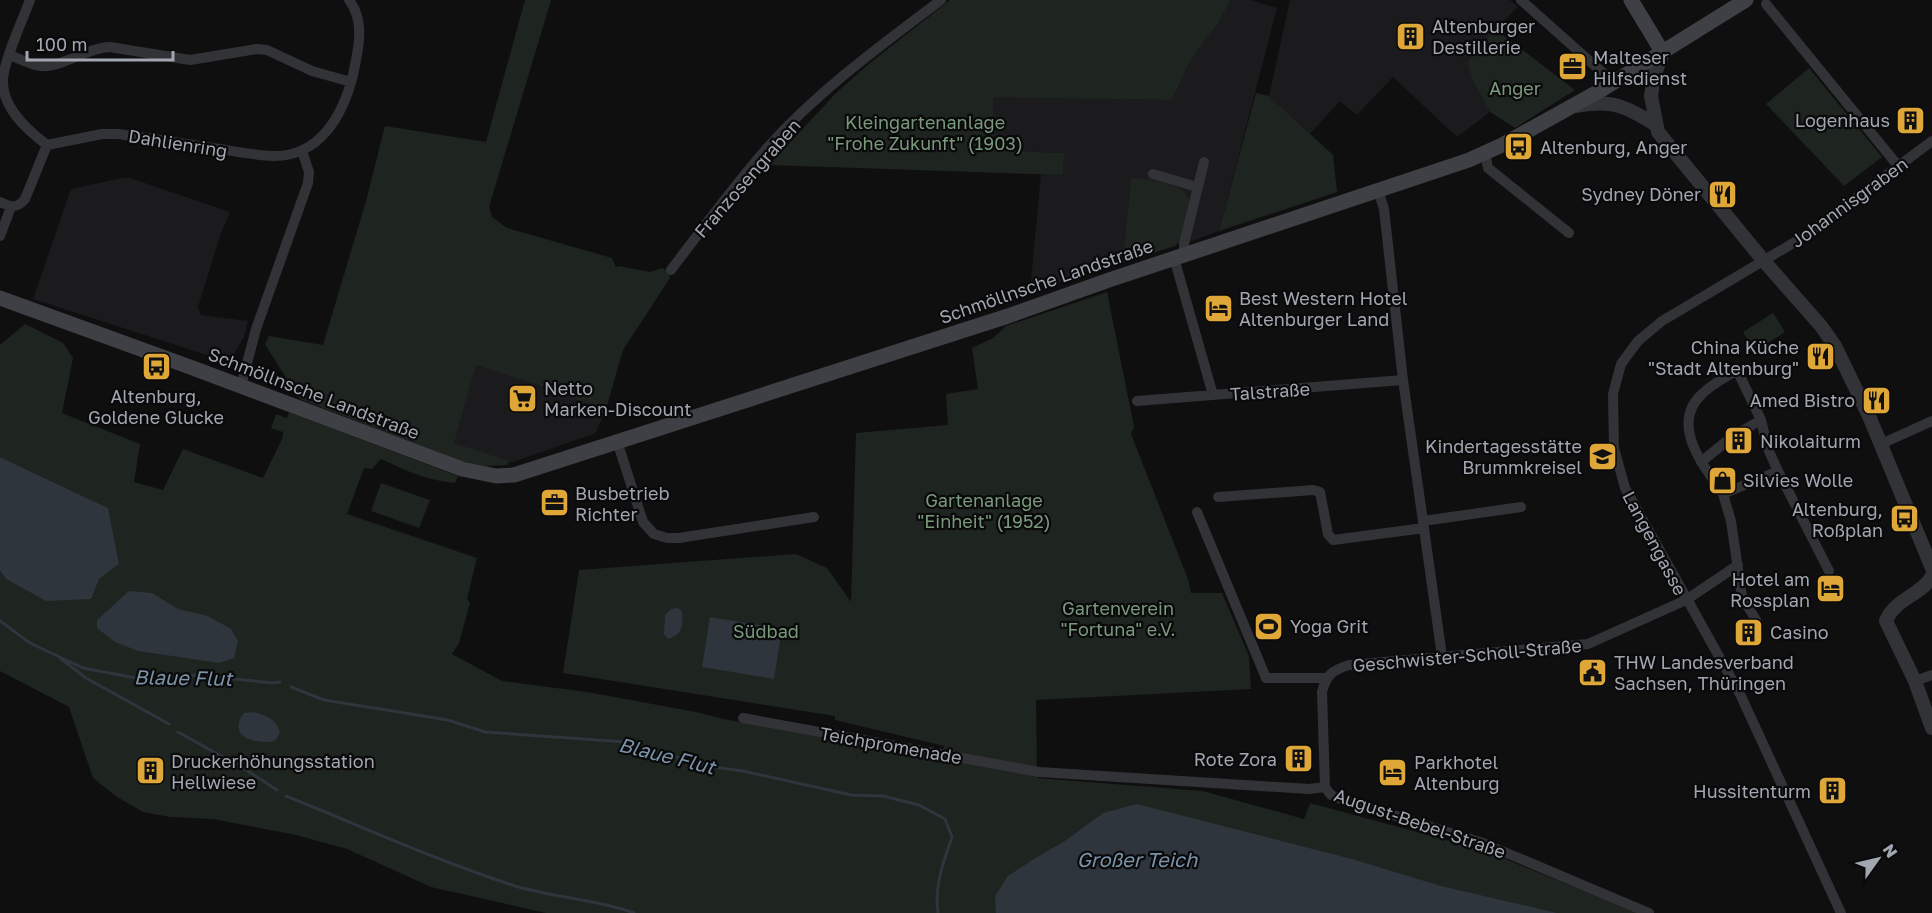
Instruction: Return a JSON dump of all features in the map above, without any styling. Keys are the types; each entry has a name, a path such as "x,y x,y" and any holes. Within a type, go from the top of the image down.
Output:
{"main road":[{"path":"1631,0 1663,53"},
{"name":"Schmöllnsche Landstraße","path":"0,298 462,469 496,476 514,474 1008,316 1179,256 1451,166 1485,152 1611,85 1746,0"}],"street":[{"path":"0,202 11,207 20,205 25,200 47,145 29,131 2,93 3,78 30,0"},
{"name":"Dahlienring","path":"47,145 102,134 118,134 274,156 302,151 314,144 335,122 351,82 360,43 359,25 354,7 349,0"},
{"name":"Franzosengraben","path":"671,270 768,147 846,72 941,0"},
{"path":"1526,1 1604,73 1611,85"},
{"path":"1766,4 1901,165"},
{"path":"10,55 43,66 62,62 99,47 190,60 257,49 267,50 312,71 351,82"},
{"path":"1663,53 1652,84 1651,96 1658,132 1763,260 1821,326 1835,346 1881,444 1932,568"},
{"path":"1571,107 1610,103 1629,108 1656,125"},
{"name":"Johannisgraben","path":"1763,260 1805,236 1932,141"},
{"path":"241,386 256,329 308,183 309,172 302,151"},
{"path":"1485,152 1488,168 1569,233"},
{"path":"1204,162 1179,256 1213,395"},
{"path":"1153,174 1197,187"},
{"path":"1378,190 1384,209 1403,380 1442,656"},
{"path":"0,236 11,207"},
{"name":"Langengasse","path":"1763,260 1662,321 1638,341 1622,364 1613,394 1614,448 1625,488 1740,694 1841,913"},
{"path":"1756,620 1742,597 1731,521 1723,494 1690,441 1688,427 1695,402 1706,391 1737,370 1761,420 1768,449 1778,471 1829,571"},
{"name":"Talstraße","path":"1137,400 1403,380"},
{"path":"1701,462 1733,436 1761,420"},
{"path":"1881,444 1932,421"},
{"path":"617,441 625,460 643,522 654,534 667,538 680,538 814,517"},
{"path":"1723,494 1778,471"},
{"path":"1218,497 1312,490 1320,492 1328,534 1333,540 1521,507"},
{"path":"1197,512 1266,678 1325,678 1322,692 1325,787"},
{"name":"Geschwister-Scholl-Straße","path":"1325,678 1334,670 1349,665 1588,644 1686,600 1738,565"},
{"path":"1932,576 1894,607 1886,621 1915,681 1932,728"},
{"path":"1915,681 1932,675"},
{"name":"Teichpromenade","path":"742,718 1039,772"},
{"name":"August-Bebel-Straße","path":"1039,772 1309,789 1325,787 1331,795 1338,798 1483,843 1649,913"}],"shaded area":[{"path":"1231,0 1251,0 1277,8 1219,231 1192,241 1125,243 1120,260 1039,290 1031,281 1041,174 1063,175 1063,153 993,150 993,96 1172,100 1189,64 1216,27"},
{"path":"1290,0 1510,0 1518,7 1495,29 1467,62 1490,112 1457,137 1393,77 1357,115 1340,101 1310,134 1269,96"},
{"path":"130,178 230,212 220,236 198,307 201,315 248,321 244,337 234,354 216,358 33,299 71,189"},
{"path":"471,362 602,404 603,416 596,433 513,462 495,464 440,446"}],"green space":[{"path":"525,0 551,0 489,207 492,217 507,228 612,258 616,267 650,272 662,268 669,272 670,278 623,350 604,416 590,412 591,404 571,398 572,392 555,387 554,390 476,365 454,443 509,461 508,465 483,466 458,460 302,400 265,344 269,336 323,345 366,201 385,126 486,142"},
{"name":"Kleingartenanlage \"Frohe Zukunft\" (1903)","path":"950,0 1231,0 1216,27 1189,64 1172,100 993,97 993,150 1064,153 1063,175 769,165 836,93"},
{"name":"Anger","path":"1495,29 1575,90 1515,128 1490,112 1474,83 1467,62"},
{"path":"1809,68 1882,157 1844,186 1766,104"},
{"path":"1256,93 1269,96 1333,155 1337,192 1219,231"},
{"path":"1131,178 1173,185 1186,194 1189,200 1182,240 1175,246 1118,264 1125,243"},
{"path":"1107,292 1134,427 1131,434 1188,579 1191,593 1222,593 1249,656 1251,689 1036,700 1037,778 1203,791 1304,819 1310,803 1483,850 1638,913 546,913 431,887 347,849 296,835 213,819 170,817 143,812 117,797 93,778 69,707 0,671 0,571 6,579 108,508 0,457 0,345 25,324 63,343 73,358 62,413 140,444 134,482 163,490 183,449 263,478 282,439 283,432 271,428 276,414 287,418 289,412 458,476 455,483 436,480 381,459 372,469 364,468 347,514 477,558 467,599 470,603 459,643 452,654 502,681 587,692 942,758 944,746 835,720 835,716 563,673 579,570 796,554 827,568 851,602 856,433 948,425 946,394 978,389 972,348 993,338 1006,326"},
{"path":"1773,313 1785,332 1755,351 1743,332"},
{"path":"381,483 430,500 419,528 371,511"}],"water":[{"path":"0,457 108,508 119,564 99,579 91,599 46,601 6,579 0,571"},
{"path":"129,591 152,593 178,609 208,616 231,629 238,641 234,658 219,663 138,651 115,642 97,628 97,620"},
{"path":"678,608 682,612 681,629 677,635 668,639 664,634 665,615 671,609"},
{"path":"710,617 782,629 774,679 702,667"},
{"path":"254,712 274,721 280,733 275,741 259,742 245,738 241,733 238,728 239,721 244,713"},
{"name":"Großer Teich","path":"1137,804 1352,859 1441,886 1557,913 996,913 995,896 1008,876 1065,841 1103,813"}],"waterway":[{"name":"Blaue Flut","path":"0,621 30,643 83,668 141,679 200,675 280,682"},
{"name":"Blaue Flut","path":"61,659 86,678 169,724"},
{"name":"Blaue Flut","path":"291,687 324,700 448,720 485,732 626,742 707,766 743,771 851,795 883,796 919,805 945,819 952,837 938,884 938,913"},
{"name":"Blaue Flut","path":"178,732 277,790"},
{"name":"Blaue Flut","path":"286,796 425,853 509,884 634,913"}],"place":[{"name":"Altenburger Destillerie","path":"1411,36"},
{"name":"Malteser Hilfsdienst","path":"1572,67"},
{"name":"Logenhaus","path":"1911,120"},
{"name":"Altenburg, Anger","path":"1519,147"},
{"name":"Sydney Döner","path":"1722,194"},
{"name":"Best Western Hotel Altenburger Land","path":"1218,308"},
{"name":"China Küche \"Stadt Altenburg\"","path":"1820,357"},
{"name":"Altenburg, Goldene Glucke","path":"156,367"},
{"name":"Netto Marken-Discount","path":"523,398"},
{"name":"Amed Bistro","path":"1876,400"},
{"name":"Nikolaiturm","path":"1739,441"},
{"name":"Kindertagesstätte Brummkreisel","path":"1603,456"},
{"name":"Silvies Wolle","path":"1722,480"},
{"name":"Busbetrieb Richter","path":"554,503"},
{"name":"Altenburg, Roßplan","path":"1904,519"},
{"name":"Hotel am Rossplan","path":"1831,589"},
{"name":"Yoga Grit","path":"1269,626"},
{"name":"Casino","path":"1749,632"},
{"name":"THW Landesverband Sachsen, Thüringen","path":"1593,672"},
{"name":"Rote Zora","path":"1298,759"},
{"name":"Druckerhöhungsstation Hellwiese","path":"150,771"},
{"name":"Parkhotel Altenburg","path":"1393,772"},
{"name":"Hussitenturm","path":"1832,791"}],"park label":[{"name":"Gartenanlage \"Einheit\" (1952)","path":"984,510"},
{"name":"Gartenverein \"Fortuna\" e.V.","path":"1118,618"},
{"name":"Südbad","path":"766,631"}]}
